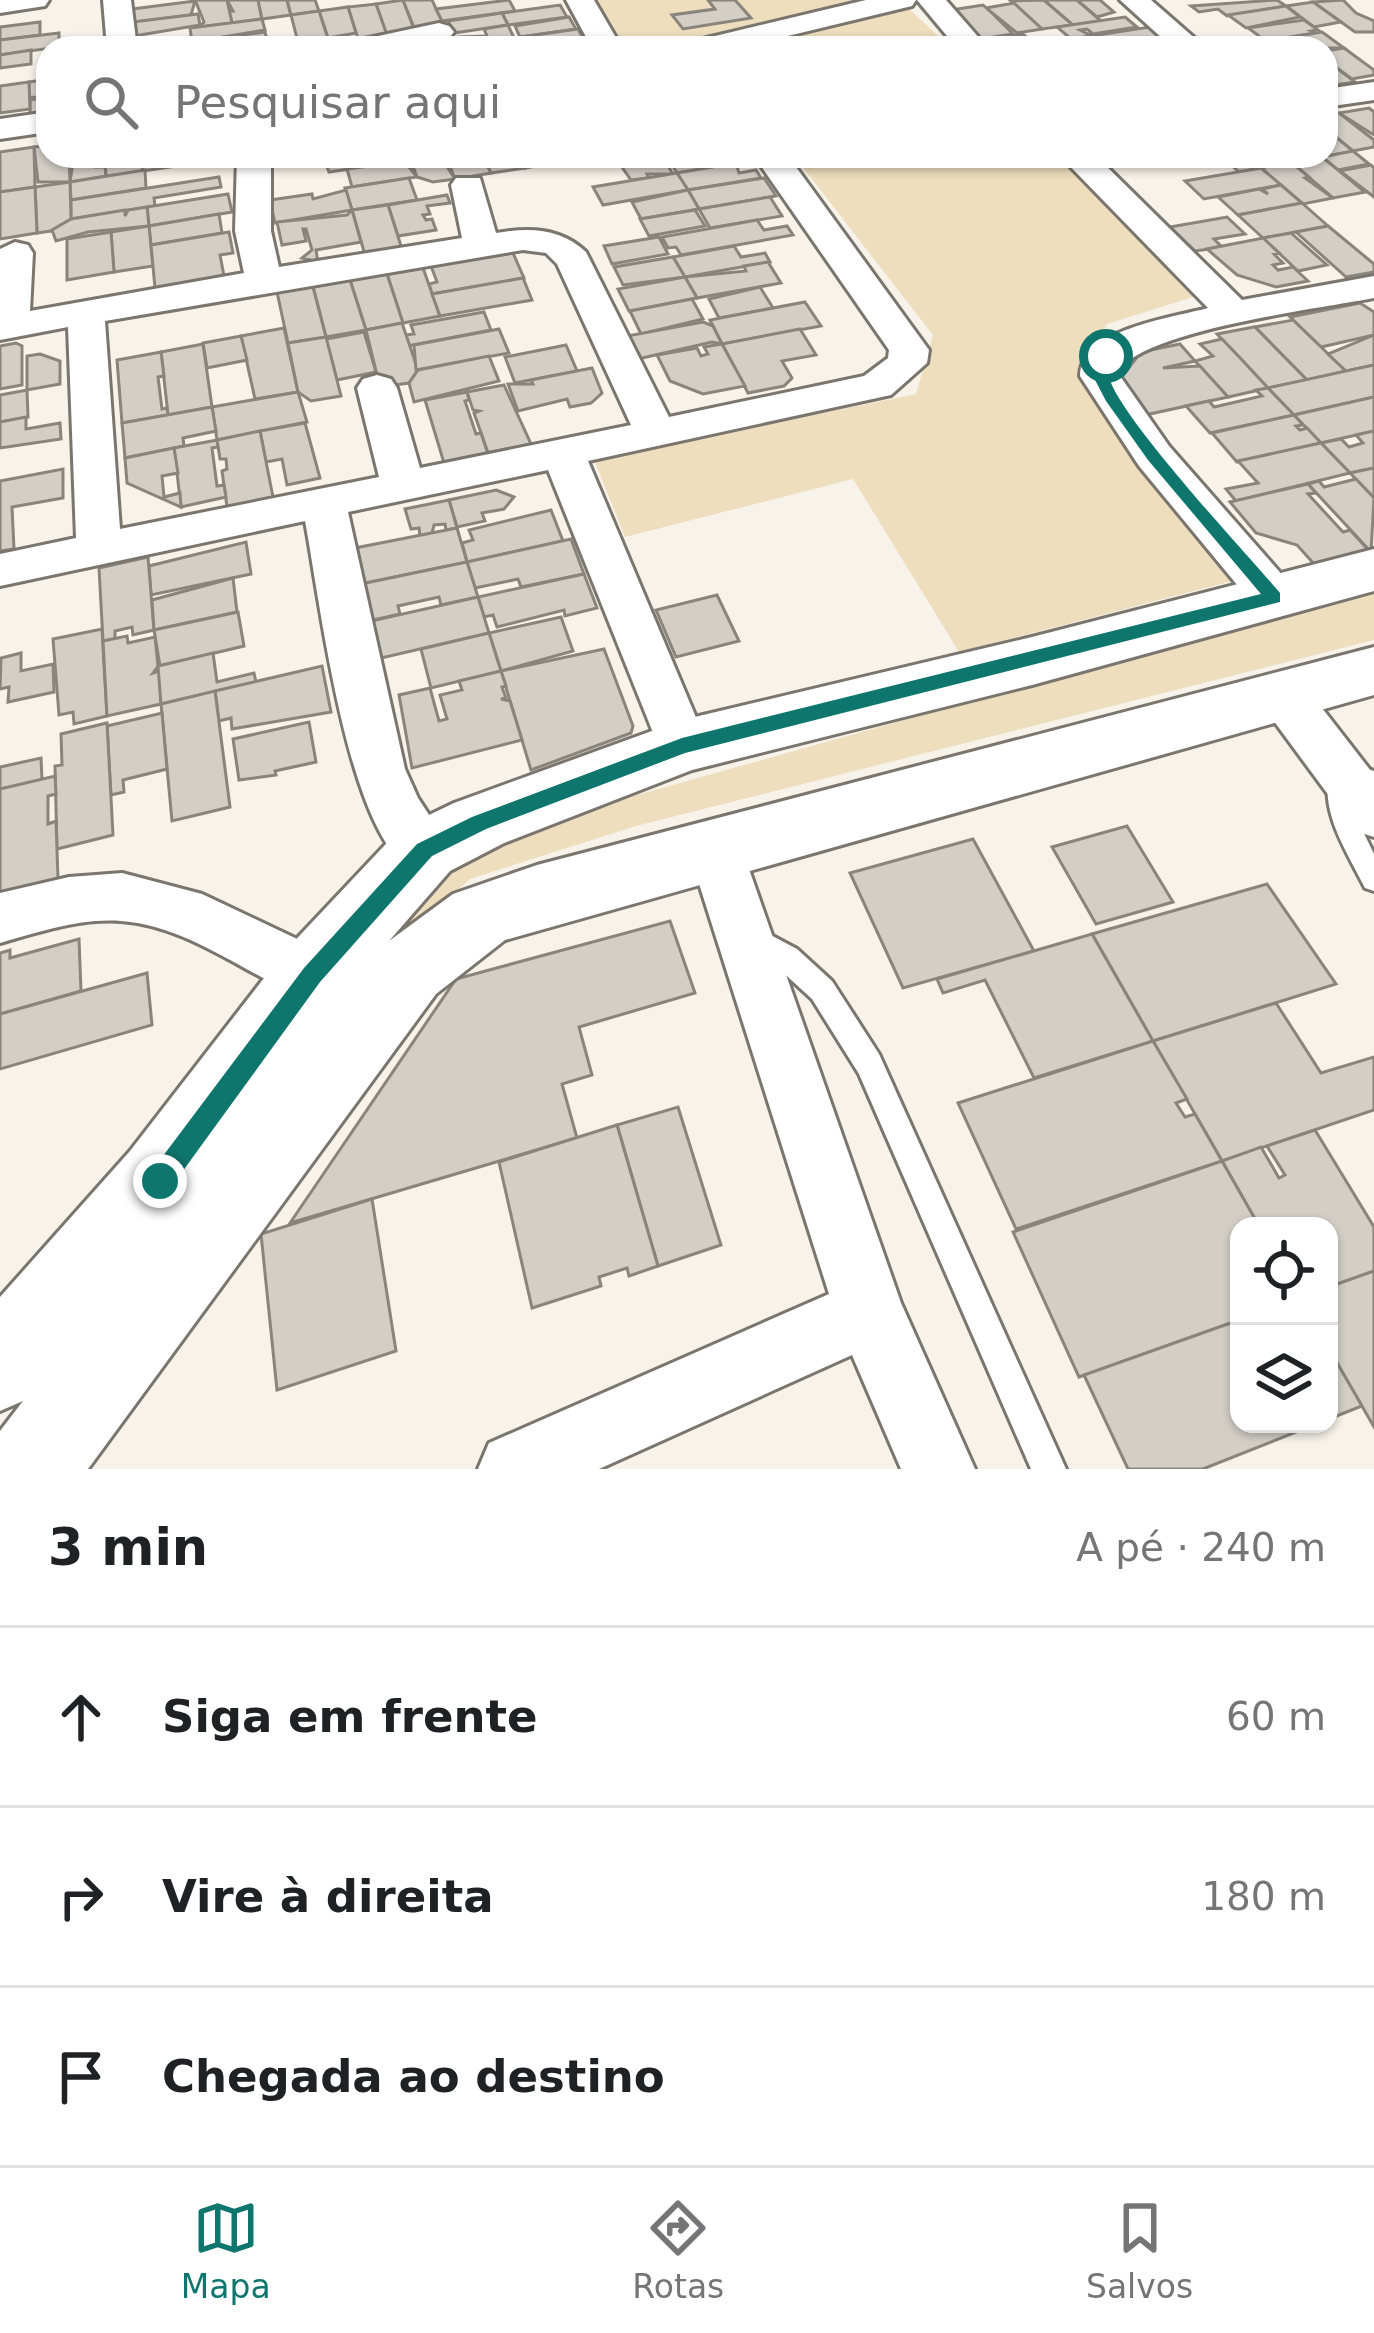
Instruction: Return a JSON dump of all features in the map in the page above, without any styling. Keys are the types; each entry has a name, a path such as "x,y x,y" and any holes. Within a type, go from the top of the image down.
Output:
{"street":[{"path":"0,4 35,0"},
{"path":"117,0 121,36"},
{"path":"580,0 600,36"},
{"path":"931,0 962,36"},
{"path":"1134,0 1178,36"},
{"path":"748,36 884,2"},
{"path":"420,36 439,32"},
{"path":"1338,96 1374,91"},
{"path":"0,129 36,124"},
{"path":"254,168 253,231 263,281"},
{"path":"0,569 657,436 877,386 907,363 907,341 780,168"},
{"path":"1089,168 1234,313"},
{"path":"468,185 481,244"},
{"path":"15,253 5,327 481,244 533,239 565,249 657,436"},
{"path":"1274,597 1154,456 1100,376 1100,365 1120,344 1234,313 1374,288"},
{"path":"86,314 99,549"},
{"path":"377,388 404,488"},
{"path":"563,453 682,746"},
{"path":"324,505 379,769 395,810 425,850"},
{"path":"0,1365 160,1181 312,975 425,850 479,823 682,746 1374,570"},
{"path":"35,1467 409,970 479,917 537,896 716,852 1374,671"},
{"path":"1283,695 1357,776 1374,815"},
{"path":"716,852 869,1312 938,1469"},
{"path":"0,918 84,898 139,898 171,908 312,975"},
{"path":"515,1469 869,1312"}],"lane":[{"path":"1357,776 1341,812 1374,880"},
{"path":"747,934 787,958 823,990 869,1064 1049,1469"}],"shaded area":[{"path":"576,0 863,2 735,36 598,36"},
{"path":"907,7 938,36 792,36"},
{"path":"803,168 1078,168 1209,292 1107,324 1087,368 1240,579 959,652 853,479 625,537 594,460 916,394 933,335"},
{"path":"1374,588 1374,640 636,826 470,879 306,1028 470,842"}],"building":[{"path":"195,0 227,0 232,23 200,27 204,22"},
{"path":"227,0 258,0 262,19 232,23"},
{"path":"258,0 287,0 291,15 262,19"},
{"path":"287,0 315,0 319,11 291,15"},
{"path":"403,0 414,29 386,33 376,4"},
{"path":"403,0 432,0 442,21 415,30"},
{"path":"509,0 515,11 442,21 436,9"},
{"path":"708,0 735,0 751,18 683,29 672,15 715,9"},
{"path":"1044,0 1073,25 1042,29 1011,1"},
{"path":"1044,0 1077,0 1101,21 1073,25"},
{"path":"1077,0 1100,0 1114,12 1097,17"},
{"path":"1277,0 1286,6 1227,16 1218,9 1199,12 1191,6"},
{"path":"1343,0 1374,21 1374,32 1355,32 1313,2"},
{"path":"195,1 191,15 134,22 132,9"},
{"path":"1313,2 1341,22 1314,27 1286,6"},
{"path":"1014,3 1042,29 1017,33 986,8"},
{"path":"376,4 387,35 357,36 348,7"},
{"path":"560,5 567,17 508,25 502,13"},
{"path":"983,5 1013,34 977,36 951,10"},
{"path":"1286,6 1300,17 1246,28 1228,15"},
{"path":"348,7 356,33 327,36 319,11"},
{"path":"319,11 327,36 296,36 291,15"},
{"path":"502,13 508,25 454,33 448,21"},
{"path":"198,14 200,25 134,36 133,22"},
{"path":"569,17 576,29 520,36 515,26"},
{"path":"1125,17 1137,27 1093,34 1087,29 1080,30 1092,36 1068,36 1057,27"},
{"path":"262,19 265,30 191,36 190,28"},
{"path":"1304,20 1318,30 1297,36 1259,36 1248,28"},
{"path":"40,22 40,35 0,40 0,27"},
{"path":"508,25 513,36 487,36 484,29"},
{"path":"1150,27 1160,36 1091,36"},
{"path":"578,29 582,36 528,36"},
{"path":"59,33 36,36 36,50 0,55 0,40"},
{"path":"1344,48 1374,70 1374,75 1352,79 1338,69 1338,49"},
{"path":"31,50 31,64 0,68 0,55"},
{"path":"1338,69 1351,79 1355,82 1338,84"},
{"path":"36,81 36,98 29,97 29,82"},
{"path":"29,82 30,109 0,113 0,86"},
{"path":"36,99 36,115 30,116 30,100"},
{"path":"1369,108 1374,112 1374,135 1339,113"},
{"path":"1338,113 1374,140 1374,147 1353,151 1338,139"},
{"path":"1338,139 1353,151 1338,154"},
{"path":"34,147 35,187 0,192 0,152"},
{"path":"1353,151 1369,164 1338,170 1338,154"},
{"path":"36,168 69,168 70,182 38,182"},
{"path":"72,168 105,168 106,176 70,182"},
{"path":"106,168 143,168 143,171 106,176"},
{"path":"410,168 417,177 352,187 347,169"},
{"path":"414,168 448,168 455,179 433,182 417,177"},
{"path":"451,168 489,168 491,173 455,179"},
{"path":"489,168 525,168 491,173"},
{"path":"623,168 669,168 673,174 647,174 649,178 631,180"},
{"path":"738,168 739,173 756,170 761,178 688,190 677,173"},
{"path":"1261,168 1298,168 1333,198 1303,204"},
{"path":"1261,168 1281,185 1204,199 1185,181"},
{"path":"1298,168 1336,168 1365,192 1333,198"},
{"path":"1374,168 1374,197 1340,171"},
{"path":"145,170 146,188 71,200 70,182"},
{"path":"677,173 688,190 603,205 593,187"},
{"path":"219,177 221,187 154,198 155,206 71,219 71,200"},
{"path":"409,178 417,200 352,210 345,188"},
{"path":"764,178 776,196 699,209 688,190"},
{"path":"70,182 71,219 58,230 37,233 35,187"},
{"path":"1281,185 1302,203 1238,215 1218,197 1259,189 1268,194 1262,189"},
{"path":"35,187 37,233 0,239 0,192"},
{"path":"346,190 352,210 275,223 270,200 312,194 313,199"},
{"path":"688,190 699,209 641,219 632,202"},
{"path":"228,194 232,212 149,226 147,207"},
{"path":"447,195 450,203 427,206 430,214 423,215 432,219 436,230 398,236 388,205"},
{"path":"770,197 782,216 710,228 699,209"},
{"path":"1302,203 1328,226 1263,238 1238,215"},
{"path":"388,205 402,249 365,255 352,210"},
{"path":"147,207 149,226 88,232 56,241 52,230 71,219 125,210 125,216 128,210"},
{"path":"352,210 361,242 316,250 318,262 302,258 312,250 306,229 306,241 282,245 277,222 347,215"},
{"path":"695,210 705,226 649,236 640,219"},
{"path":"219,214 222,233 151,245 149,226"},
{"path":"1227,217 1245,234 1214,239 1221,246 1210,249 1195,251 1170,227"},
{"path":"757,220 764,230 787,226 793,235 681,255 676,247 668,248 662,237"},
{"path":"149,226 153,266 114,272 111,232"},
{"path":"1328,226 1374,264 1374,272 1346,277 1296,232"},
{"path":"111,232 114,272 67,280 67,239"},
{"path":"229,232 233,253 220,255 224,276 155,288 151,245"},
{"path":"1291,233 1327,265 1298,271 1263,238"},
{"path":"659,237 668,254 612,264 604,246"},
{"path":"1263,238 1279,253 1274,254 1283,263 1273,265 1278,270 1293,267 1308,281 1276,287 1237,275 1207,249"},
{"path":"734,246 741,257 765,253 770,262 685,277 673,257"},
{"path":"513,253 524,278 432,294 429,284 437,282 431,266"},
{"path":"673,257 685,277 623,285 614,267"},
{"path":"768,262 781,283 697,298 685,277 746,271 744,266"},
{"path":"423,268 440,316 403,323 387,274"},
{"path":"387,274 403,323 366,330 350,280"},
{"path":"685,277 697,298 629,311 618,289"},
{"path":"523,278 532,300 440,316 432,294"},
{"path":"350,280 366,330 326,337 313,287"},
{"path":"313,287 326,337 288,343 277,292"},
{"path":"760,287 773,308 719,318 709,299"},
{"path":"692,299 703,319 641,334 630,311"},
{"path":"805,302 821,326 722,344 710,320"},
{"path":"1360,303 1374,312 1374,335 1321,347 1290,317"},
{"path":"484,312 491,330 408,346 405,335 414,334 411,325"},
{"path":"1293,320 1346,371 1307,380 1255,327"},
{"path":"703,322 713,326 722,344 712,342 638,359 627,336"},
{"path":"402,323 418,370 409,383 380,387 366,330"},
{"path":"1254,327 1307,380 1268,388 1217,334"},
{"path":"284,328 298,392 255,399 241,336"},
{"path":"499,329 509,353 416,370 414,345"},
{"path":"800,329 816,355 782,361 792,378 784,386 748,393 722,344"},
{"path":"364,332 376,372 337,380 326,339"},
{"path":"1374,335 1374,365 1346,371 1328,354"},
{"path":"241,336 247,360 207,368 203,343"},
{"path":"326,337 341,396 311,401 298,392 288,343"},
{"path":"1222,339 1268,388 1228,397 1195,361 1213,356 1200,344"},
{"path":"203,344 212,407 168,415 161,352"},
{"path":"722,344 745,386 703,394 670,381 657,355 697,348 701,356 708,354 704,347"},
{"path":"1180,344 1195,361 1163,368 1200,366 1228,397 1145,415 1117,383 1141,352"},
{"path":"566,345 577,371 515,383 505,357"},
{"path":"0,346 22,346 22,385 0,389"},
{"path":"161,352 164,376 158,377 162,409 167,408 168,415 122,423 117,360"},
{"path":"40,354 60,361 60,384 27,390 27,356"},
{"path":"489,356 499,381 414,402 409,383 418,370"},
{"path":"1374,365 1374,397 1294,415 1268,388"},
{"path":"592,368 602,393 591,403 570,407 567,399 518,411 508,384 533,384 531,380"},
{"path":"504,385 531,444 488,453 474,413 479,411 473,410 467,392"},
{"path":"1268,388 1294,415 1210,433 1186,406 1209,401 1214,407 1262,396 1256,390"},
{"path":"27,390 28,417 0,422 0,395"},
{"path":"298,392 307,422 217,440 212,407"},
{"path":"467,392 469,400 465,401 476,434 481,433 488,454 444,463 425,400"},
{"path":"1374,397 1374,431 1321,443 1294,415"},
{"path":"212,407 216,431 183,438 184,446 125,458 122,423"},
{"path":"1294,415 1303,425 1296,426 1307,428 1321,443 1237,462 1212,433"},
{"path":"26,417 26,429 60,423 61,439 0,448 0,422"},
{"path":"305,423 320,478 287,485 282,459 266,462 260,431"},
{"path":"260,431 273,497 227,507 222,471 227,469 226,459 220,459 217,440"},
{"path":"1374,431 1374,468 1350,473 1321,443 1341,439 1349,447 1363,443 1356,435"},
{"path":"217,440 218,447 212,448 217,486 224,485 226,497 181,507 174,448"},
{"path":"1321,443 1350,473 1236,501 1226,489 1258,483 1238,461"},
{"path":"174,448 178,473 162,476 164,497 180,493 181,507 127,483 125,458"},
{"path":"1374,468 1374,498 1350,473"},
{"path":"63,469 63,498 12,507 14,549 0,551 0,481"},
{"path":"1356,479 1374,498 1371,552 1308,484 1319,481 1324,487"},
{"path":"1308,484 1316,493 1308,494 1343,532 1350,530 1371,553 1316,566 1297,545 1256,533 1230,502"},
{"path":"496,490 514,497 504,509 482,513 485,521 457,527 449,500"},
{"path":"449,500 457,528 434,525 432,533 420,536 419,528 411,529 405,509"},
{"path":"551,510 563,541 467,562 462,543 473,540 469,530"},
{"path":"457,528 467,562 361,584 355,548"},
{"path":"571,539 584,574 521,587 518,579 475,588 467,562"},
{"path":"246,542 251,574 151,595 149,566"},
{"path":"148,557 154,630 133,635 132,627 115,631 115,639 103,641 99,568"},
{"path":"467,562 478,597 441,605 439,597 398,606 400,614 369,621 361,584"},
{"path":"584,574 597,608 565,616 564,610 497,627 493,615 484,617 478,597"},
{"path":"233,578 237,612 154,630 152,600"},
{"path":"717,595 739,641 676,657 656,610"},
{"path":"478,597 489,633 377,659 367,622"},
{"path":"238,612 244,646 160,666 154,630"},
{"path":"561,617 573,651 501,671 489,633"},
{"path":"102,629 107,716 74,724 73,712 59,715 53,639"},
{"path":"489,633 501,671 431,688 421,649"},
{"path":"127,636 128,643 155,637 158,666 153,673 159,671 161,704 107,716 103,641"},
{"path":"604,649 633,726 631,733 531,770 501,671"},
{"path":"21,653 21,671 53,664 54,692 8,702 9,687 0,689 1,658"},
{"path":"213,653 217,682 254,673 256,682 161,704 158,666"},
{"path":"322,666 331,712 232,729 231,718 219,721 215,691"},
{"path":"501,671 506,698 501,699 510,701 522,740 412,768 399,695 430,688 439,721 447,719 440,695 462,690 459,681"},
{"path":"215,691 230,807 172,821 161,704"},
{"path":"162,713 167,769 123,780 124,792 111,795 107,726"},
{"path":"309,722 316,762 239,780 233,739"},
{"path":"107,723 113,835 57,849 55,766 62,765 61,734"},
{"path":"41,758 42,780 0,789 0,767"},
{"path":"55,776 56,794 48,796 48,824 56,821 58,879 0,893 0,789"},
{"path":"1127,826 1173,902 1096,924 1052,847"},
{"path":"973,839 1034,951 903,988 850,873"},
{"path":"1267,884 1336,984 1153,1041 1092,934"},
{"path":"670,921 695,993 579,1027 592,1075 562,1084 577,1138 290,1223 456,979"},
{"path":"1092,934 1153,1041 1034,1078 985,980 943,993 937,979"},
{"path":"79,939 81,991 0,1014 0,953 10,950 10,958"},
{"path":"147,973 152,1025 0,1069 0,1014"},
{"path":"1276,1003 1321,1073 1374,1057 1374,1110 1222,1161 1153,1041"},
{"path":"1153,1041 1187,1099 1176,1103 1185,1117 1195,1114 1222,1161 1016,1229 958,1103"},
{"path":"678,1107 721,1245 658,1266 617,1125"},
{"path":"617,1125 658,1266 629,1276 627,1268 599,1277 601,1286 532,1308 499,1162"},
{"path":"1315,1130 1374,1227 1374,1271 1338,1284 1338,1217 1254,1217 1222,1161 1261,1147 1279,1178 1285,1175 1267,1146"},
{"path":"1222,1161 1254,1217 1230,1217 1230,1323 1079,1377 1013,1232"},
{"path":"372,1199 396,1351 277,1390 261,1234"},
{"path":"1374,1271 1374,1427 1338,1365 1338,1284"},
{"path":"1230,1323 1230,1433 1293,1433 1203,1469 1128,1469 1084,1375"},
{"path":"1338,1365 1362,1406 1338,1415"}],"route":[{"path":"160,1181 312,975 425,850 479,823 682,746 1274,597 1154,456 1112,398 1100,376 1106,356"}]}
